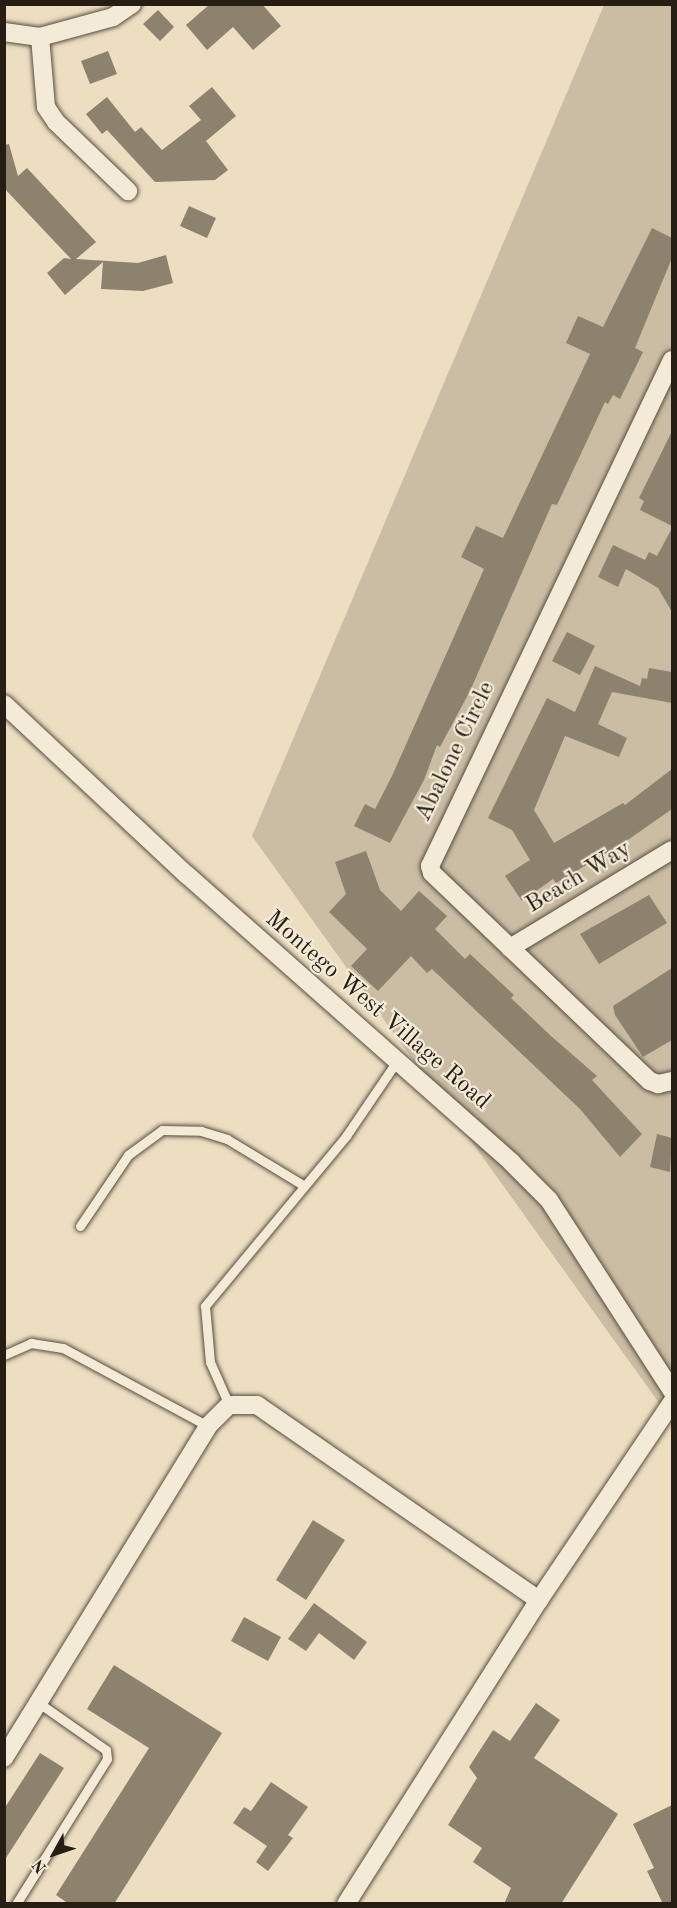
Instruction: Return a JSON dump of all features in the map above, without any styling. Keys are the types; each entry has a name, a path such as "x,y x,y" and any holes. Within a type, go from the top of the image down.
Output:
{"street":[{"path":"4,32 40,37 113,17 132,4"},
{"path":"40,37 46,106 56,122 128,191"},
{"name":"Abalone Circle","path":"672,360 431,858 432,873 650,1081 658,1084 672,1081"},
{"name":"Montego West Village Road","path":"4,704 187,875 397,1061 549,1200 672,1391"},
{"name":"Beach Way","path":"510,948 672,850"},
{"path":"346,1904 539,1600 672,1402"},
{"path":"4,1758 208,1426 229,1405 257,1405 539,1600"}],"lane":[{"path":"229,1405 210,1362 205,1306 303,1185 346,1136 397,1061"},
{"path":"80,1226 128,1155 162,1130 201,1131 226,1139 303,1185"},
{"path":"4,1355 31,1343 63,1348 208,1426"},
{"path":"16,1904 107,1760 106,1750 39,1703"}],"shaded area":[{"path":"604,5 672,5 672,1421 252,836"}],"building":[{"path":"210,4 262,4 281,26 253,50 233,27 207,50 186,25"},
{"path":"158,10 174,27 160,41 143,24"},
{"path":"108,51 117,74 90,84 81,61"},
{"path":"212,87 236,116 206,141 228,170 215,180 155,182 107,130 102,134 86,114 107,97 135,132 141,127 162,150 201,120 189,106"},
{"path":"9,144 18,176 27,168 96,242 76,259 138,263 166,255 173,283 143,291 101,289 103,262 65,295 47,273 64,258 71,259 4,188 4,145"},
{"path":"189,206 216,218 207,238 180,226"},
{"path":"652,228 672,238 672,258 635,348 643,352 620,399 613,395 608,404 605,402 557,505 552,504 470,691 440,747 437,745 424,780 390,843 354,826 365,804 375,809 392,776 484,569 461,557 476,526 503,538 590,354 566,343 578,316 603,327"},
{"path":"672,431 672,526 640,510 644,501 639,498"},
{"path":"672,528 672,612 658,588 626,569 618,587 598,577 613,545 645,560 649,552 657,556"},
{"path":"567,632 595,646 580,675 552,661"},
{"path":"595,666 640,686 642,678 647,679 649,668 672,672 672,703 612,692 598,724 627,738 619,757 565,736 534,810 554,843 623,803 625,805 672,769 672,809 622,844 556,883 553,879 522,901 505,876 530,860 512,830 488,818 547,698 575,712"},
{"path":"366,851 380,890 401,911 419,891 447,916 435,929 465,959 470,954 514,995 511,998 597,1076 592,1080 642,1134 620,1157 580,1109 432,969 427,973 411,956 378,991 351,966 367,949 329,912 346,894 335,862"},
{"path":"649,895 667,923 599,964 580,934"},
{"path":"672,968 672,1040 643,1057 615,1015 613,1006"},
{"path":"657,1134 672,1138 670,1172 650,1167"},
{"path":"313,1520 345,1540 306,1600 276,1580"},
{"path":"314,1603 367,1642 354,1660 319,1633 306,1651 288,1639"},
{"path":"244,1617 281,1637 268,1661 231,1641"},
{"path":"114,1665 222,1733 114,1904 69,1904 56,1895 149,1748 87,1709"},
{"path":"536,1703 560,1720 534,1758 618,1814 561,1904 504,1904 511,1888 473,1862 482,1848 448,1825 477,1778 469,1767 493,1730 510,1741"},
{"path":"40,1753 64,1768 4,1861 4,1809"},
{"path":"271,1782 308,1807 288,1835 293,1838 268,1871 256,1862 267,1846 233,1823 244,1807 251,1811"},
{"path":"672,1805 672,1904 663,1904 647,1871 654,1868 633,1824"}]}
